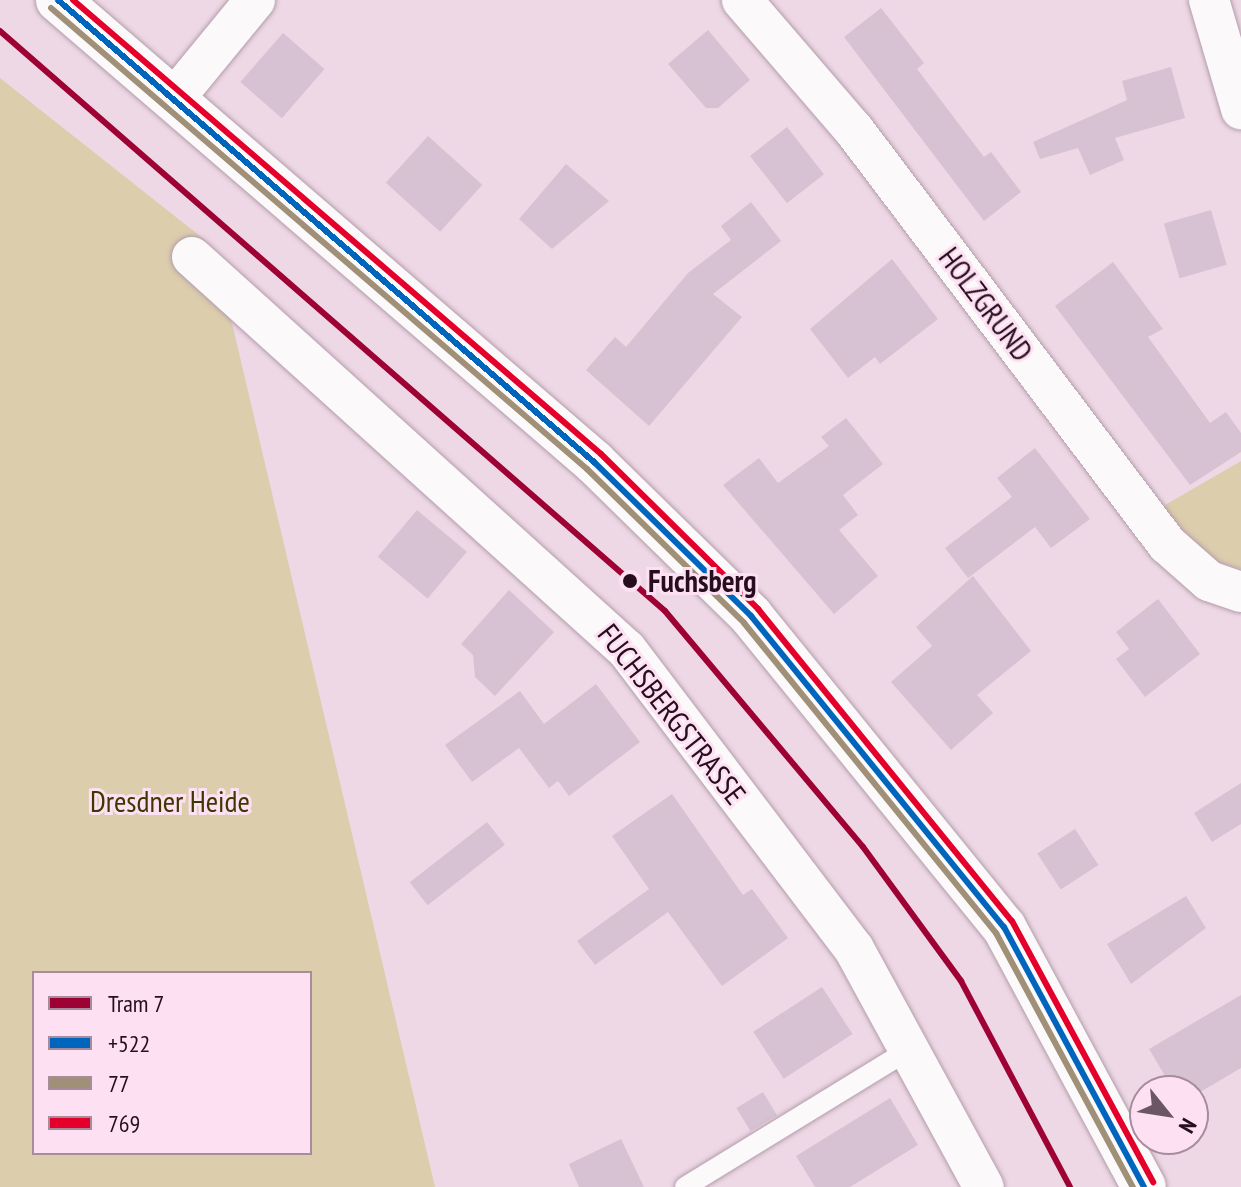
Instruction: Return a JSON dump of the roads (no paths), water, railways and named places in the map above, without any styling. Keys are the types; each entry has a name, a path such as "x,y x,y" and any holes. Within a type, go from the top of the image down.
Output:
{"main road":[{"path":"58,0 594,462 751,616 1004,927 1144,1187"}],"street":[{"path":"173,100 255,0"},
{"name":"HOLZGRUND","path":"742,0 854,130 1167,544 1209,581 1241,592"},
{"path":"1209,0 1241,109"},
{"name":"FUCHSBERGSTRASSE","path":"192,257 602,622 854,949 984,1187"}],"lane":[{"path":"685,1187 909,1050"}],"tram line":[{"name":"7","path":"0,31 665,611 863,847 961,981 1070,1187"}],"place":[{"name":"Fuchsberg","path":"630,581"}],"park label":[{"name":"Dresdner Heide","path":"170,801"}]}
